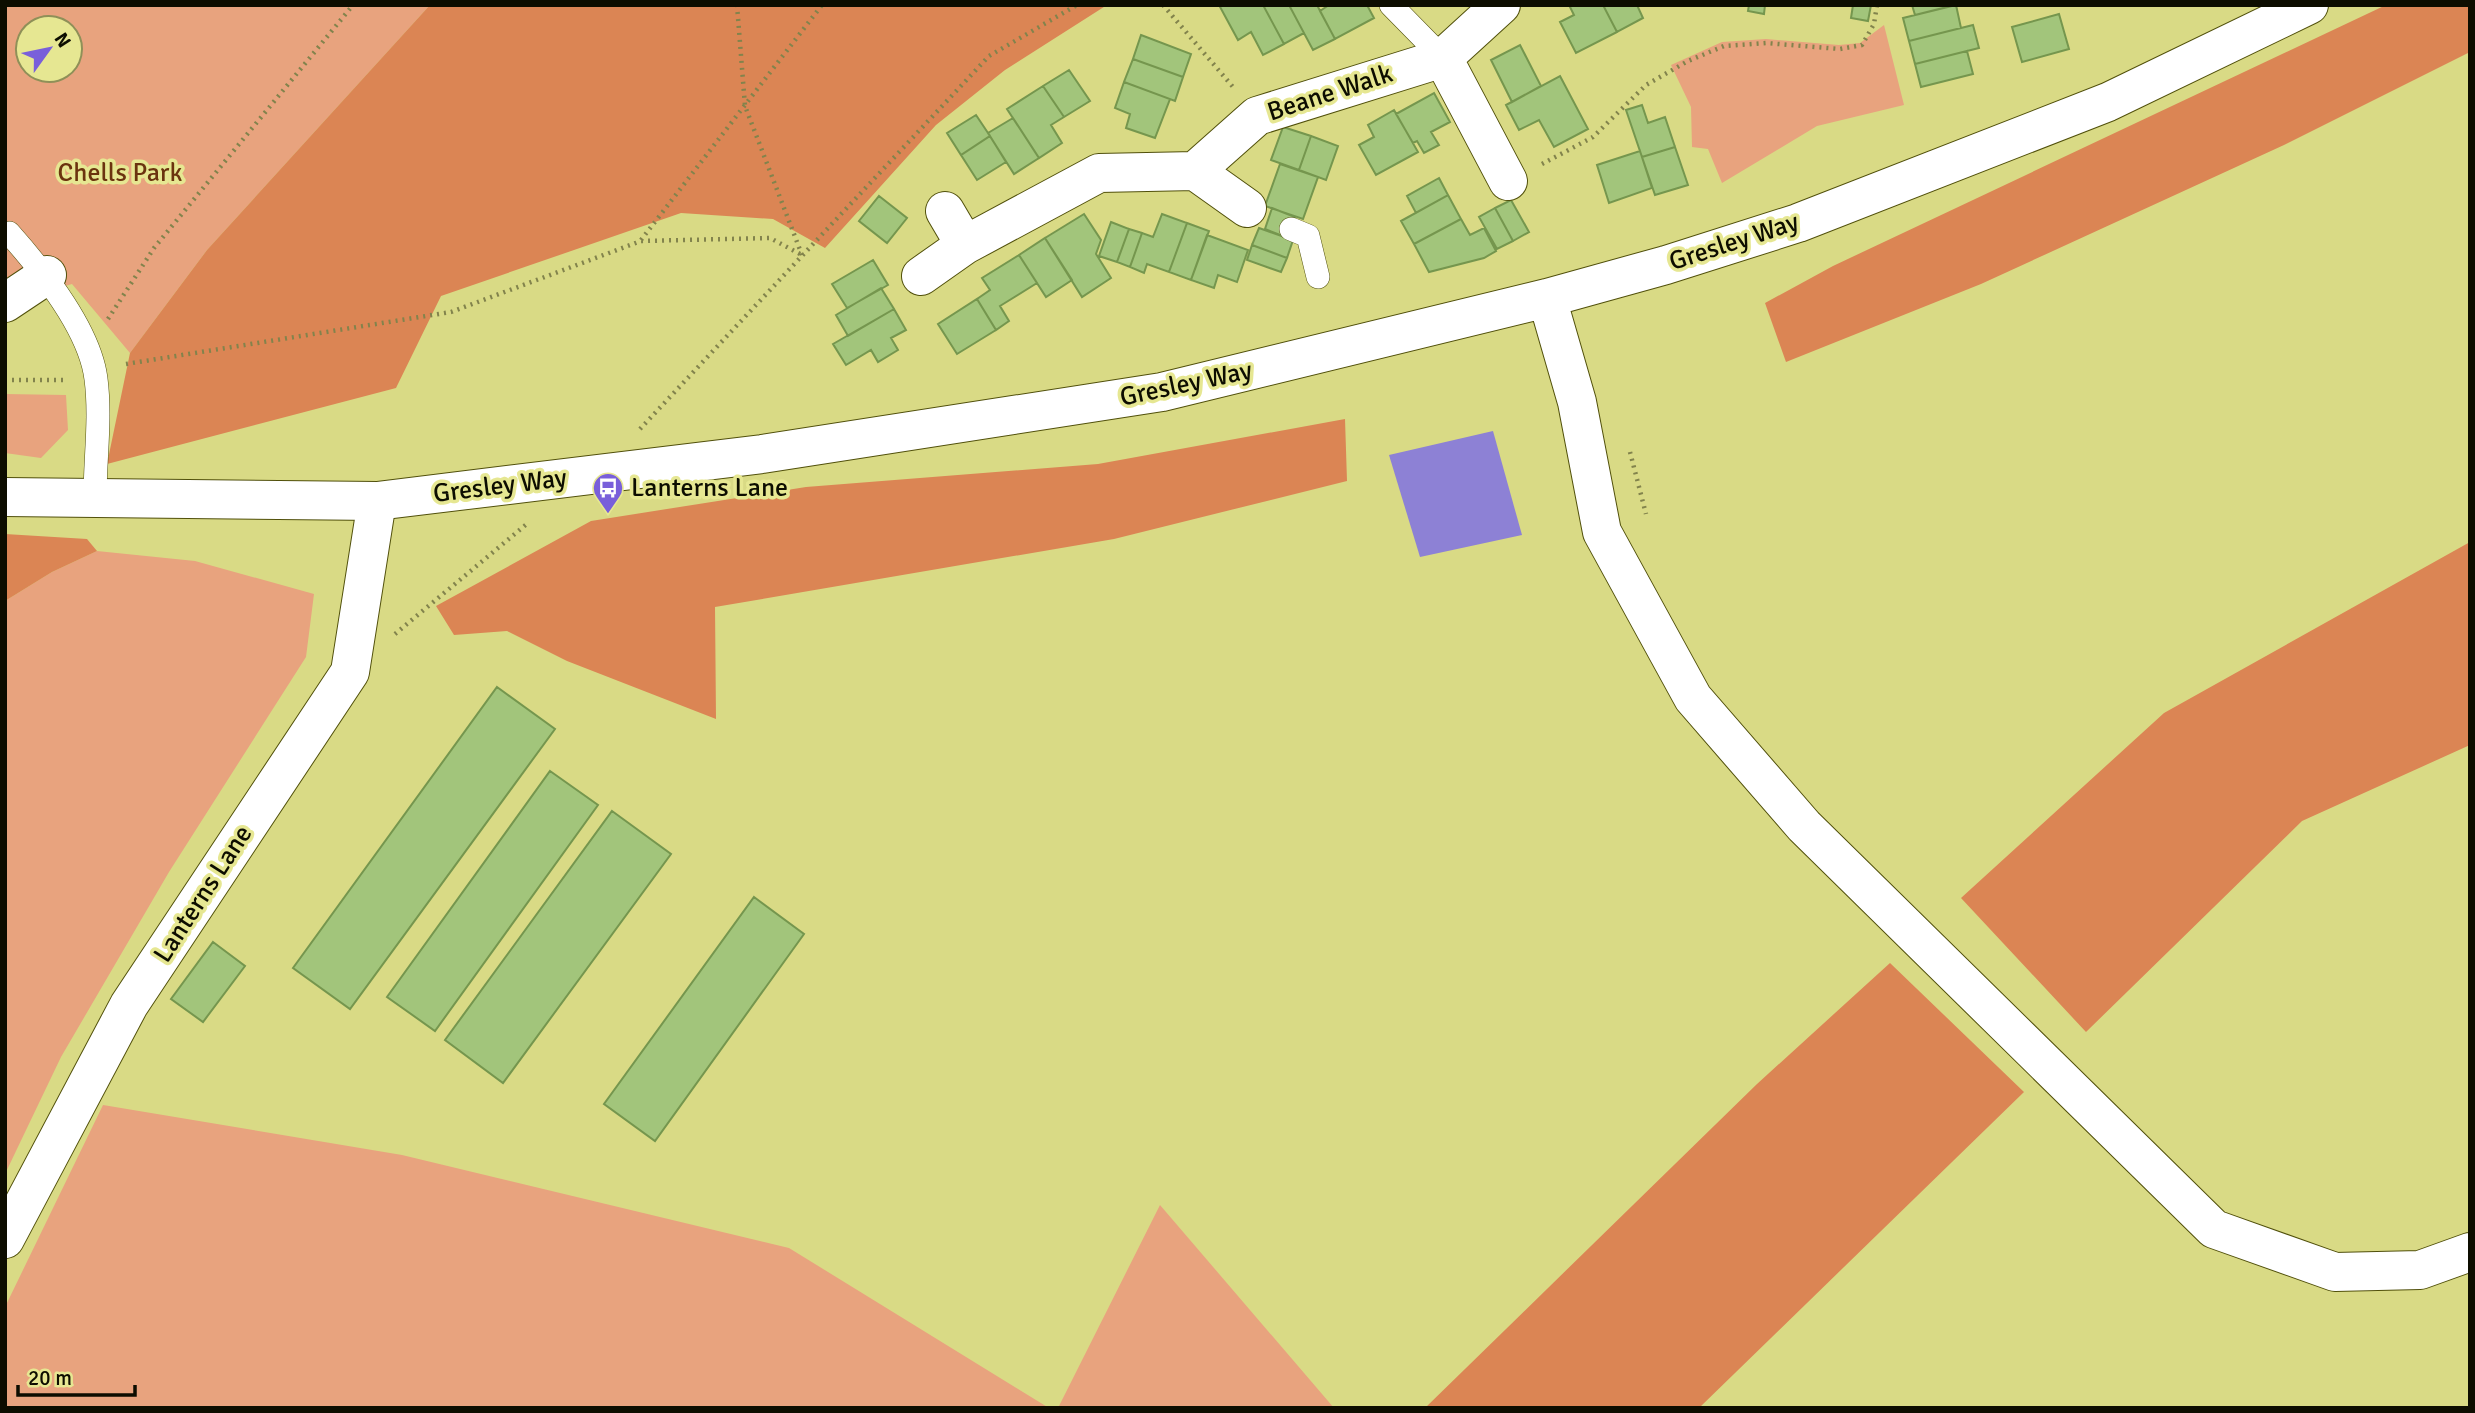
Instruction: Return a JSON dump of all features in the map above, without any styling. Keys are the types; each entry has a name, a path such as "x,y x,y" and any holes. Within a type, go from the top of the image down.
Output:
{"street":[{"name":"Beane Walk","path":"1195,171 1257,116 1443,58 1501,5"},
{"name":"Gresley Way","path":"5,497 377,501 762,454 1161,392 1547,298 1665,265 1798,223 2108,102 2309,5"},
{"path":"1443,58 1508,181"},
{"path":"921,276 965,245 1099,173 1195,171 1258,214"},
{"path":"945,211 965,245"},
{"path":"5,303 47,275"},
{"path":"1547,298 1577,402 1602,532 1693,698 1804,826 2214,1229 2336,1272 2420,1270 2470,1252"},
{"name":"Lanterns Lane","path":"5,1238 130,1005 350,672 377,501"}],"lane":[{"path":"1391,5 1443,58"},
{"path":"1291,229 1308,236 1318,277"},
{"path":"9,233 47,275 88,350 96,377 95,498"}],"path":[{"path":"88,350 154,248 353,5"},
{"path":"737,5 745,106 802,255"},
{"path":"641,241 822,5"},
{"path":"638,431 989,57 1077,5"},
{"path":"1163,5 1257,116"},
{"path":"1508,181 1593,137 1646,85 1688,61 1724,46 1766,43 1840,49 1862,45 1874,24 1877,5"},
{"path":"5,380 96,377 124,364 451,312 641,241 770,238 802,255"},
{"path":"350,672 529,522"}],"green space":[{"name":"Chells Park","path":"5,5 430,5 207,250 130,353 72,284 5,304"},
{"path":"1884,25 1904,105 1817,126 1722,183 1708,149 1692,147 1691,107 1671,65 1722,42 1766,39 1839,45 1860,43"},
{"path":"5,394 66,395 68,430 41,458 5,453"},
{"path":"97,551 195,561 314,594 306,657 169,872 61,1057 5,1174 5,601 52,572"},
{"path":"103,1105 402,1155 789,1248 1049,1408 5,1408 6,1305"},
{"path":"1160,1205 1334,1408 1058,1408"}],"shaded area":[{"path":"430,5 1107,5 1005,70 936,125 825,248 773,219 681,213 441,296 396,388 107,464 130,353 207,250"},
{"path":"2386,5 2470,5 2470,52 2284,145 1981,284 1786,362 1765,303 1833,266"},
{"path":"1345,419 1347,481 1114,539 715,607 716,719 567,661 507,631 454,635 436,606 591,521 806,487 1098,464"},
{"path":"1493,431 1522,535 1420,557 1389,455"},
{"path":"5,534 87,539 97,551 52,572 5,601"},
{"path":"2470,542 2470,745 2302,821 2086,1032 1961,898 2164,713"},
{"path":"1890,963 2024,1092 1699,1408 1425,1408 1757,1084"}],"building":[{"path":"1219,5 1263,5 1284,44 1263,55 1251,32 1238,40"},
{"path":"1263,5 1289,5 1304,33 1284,44"},
{"path":"1289,5 1317,5 1335,39 1313,50"},
{"path":"1329,5 1367,5 1374,18 1335,39 1320,11"},
{"path":"1569,5 1603,5 1617,32 1576,53 1560,22 1574,15"},
{"path":"1603,5 1637,5 1643,18 1617,32"},
{"path":"1749,5 1765,5 1764,14 1748,11"},
{"path":"1853,5 1871,5 1868,21 1851,18"},
{"path":"1912,5 1955,5 1915,15"},
{"path":"1956,5 1961,28 1909,41 1903,18"},
{"path":"2059,14 2069,49 2022,62 2012,27"},
{"path":"1973,25 1979,48 1915,64 1909,41"},
{"path":"1141,35 1191,54 1183,77 1133,59"},
{"path":"1520,45 1541,86 1512,102 1491,60"},
{"path":"1967,51 1973,74 1921,87 1915,64"},
{"path":"1133,59 1183,77 1175,101 1124,82"},
{"path":"1069,70 1090,101 1064,117 1043,86"},
{"path":"1560,76 1588,129 1554,147 1539,120 1519,130 1506,105"},
{"path":"1124,82 1170,99 1155,138 1126,128 1130,114 1115,108"},
{"path":"1043,86 1064,117 1051,125 1062,143 1039,158 1007,109"},
{"path":"1434,93 1450,122 1431,132 1439,145 1424,153 1417,141 1413,143 1396,114"},
{"path":"1642,105 1648,123 1665,117 1675,147 1642,157 1626,110"},
{"path":"1394,110 1418,152 1376,175 1359,145 1374,137 1368,125"},
{"path":"976,115 990,136 961,155 947,133"},
{"path":"1013,118 1039,158 1014,174 988,133"},
{"path":"1283,127 1311,136 1299,170 1271,160"},
{"path":"990,136 1006,162 977,180 961,155"},
{"path":"1311,136 1338,146 1326,180 1299,170"},
{"path":"1675,147 1688,185 1655,195 1642,157"},
{"path":"1640,151 1652,188 1609,203 1597,165"},
{"path":"1280,164 1318,177 1303,219 1265,206"},
{"path":"1439,178 1448,195 1416,213 1407,196"},
{"path":"1448,195 1461,219 1414,244 1401,221"},
{"path":"879,196 907,218 887,243 859,221"},
{"path":"1511,200 1529,232 1513,241 1495,208"},
{"path":"1272,208 1295,217 1288,238 1265,229"},
{"path":"1495,208 1513,241 1497,249 1479,217"},
{"path":"1084,214 1101,240 1096,254 1111,278 1082,297 1045,238"},
{"path":"1162,214 1187,223 1169,272 1147,264 1144,273 1130,267 1142,233 1153,237"},
{"path":"1461,219 1470,235 1484,228 1496,251 1484,258 1429,272 1414,244"},
{"path":"1111,222 1129,229 1117,262 1099,256"},
{"path":"1187,223 1209,231 1191,280 1169,272"},
{"path":"1259,228 1293,240 1287,258 1252,245"},
{"path":"1129,229 1142,233 1130,267 1117,262"},
{"path":"1207,235 1248,250 1237,282 1218,275 1214,288 1191,280"},
{"path":"1045,238 1072,280 1046,297 1019,255"},
{"path":"1252,245 1287,258 1281,272 1247,260"},
{"path":"1019,255 1037,283 1000,306 1009,321 996,330 977,299 990,290 982,278"},
{"path":"873,260 888,285 847,308 832,284"},
{"path":"881,288 894,309 848,336 836,315"},
{"path":"977,299 996,330 957,354 938,324"},
{"path":"894,309 906,330 891,338 898,350 878,362 871,350 846,365 833,344"},
{"path":"497,687 555,729 350,1009 293,968"},
{"path":"550,771 598,805 435,1031 387,997"},
{"path":"612,811 671,854 503,1083 445,1040"},
{"path":"754,897 804,934 655,1141 604,1104"},
{"path":"213,942 245,966 203,1022 171,999"}],"place":[{"name":"Lanterns Lane","path":"608,515"}]}
